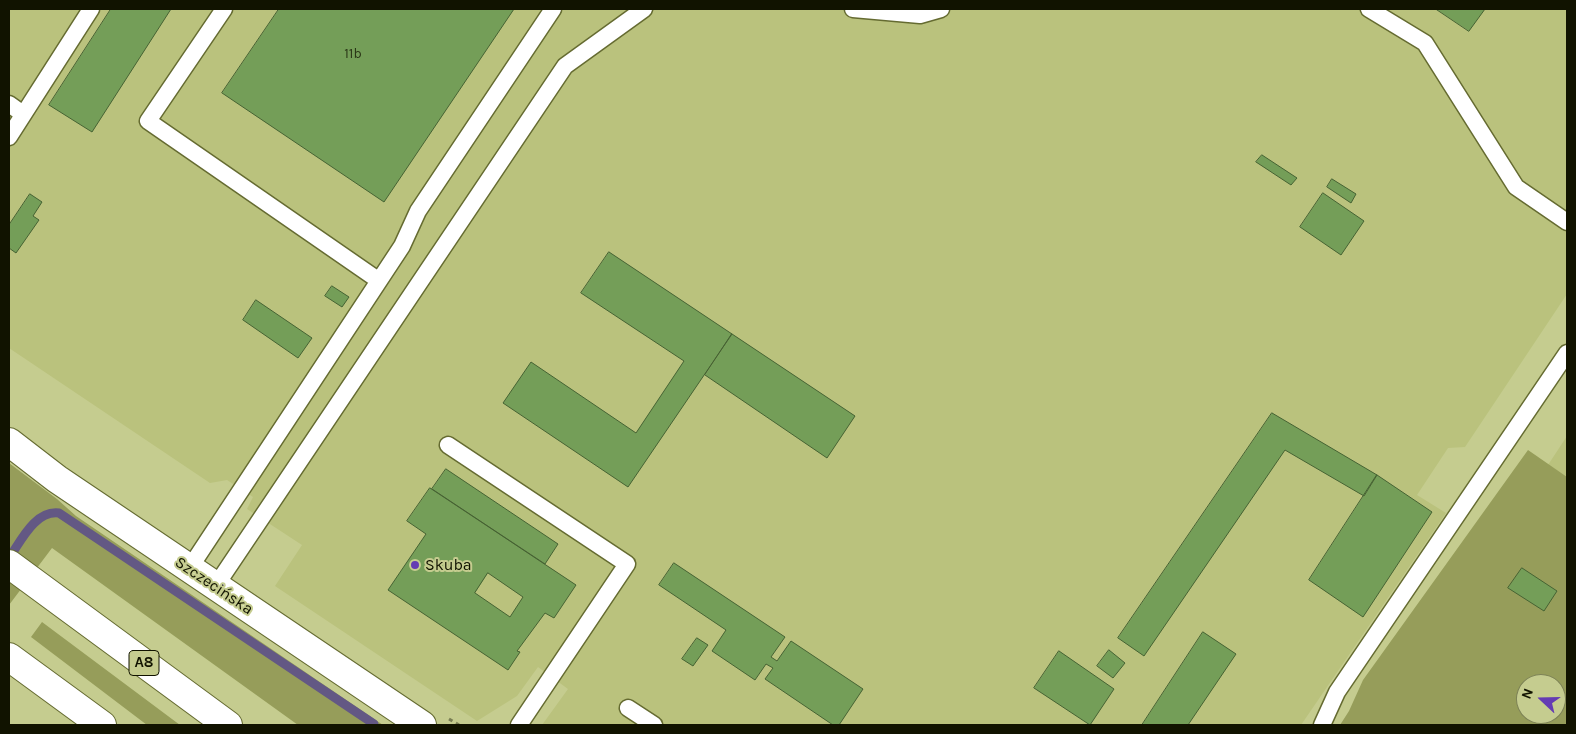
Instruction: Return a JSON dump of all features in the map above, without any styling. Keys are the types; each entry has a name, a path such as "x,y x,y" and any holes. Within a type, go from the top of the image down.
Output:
{"main road":[{"name":"Szczecińska","path":"9,442 57,479 422,725"},
{"name":"A8","path":"9,564 228,725"},
{"path":"11,659 102,725"}],"lane":[{"path":"9,137 91,9"},
{"path":"224,9 148,121 378,280"},
{"path":"189,569 402,246 418,211 553,9"},
{"path":"215,587 566,66 644,9"},
{"path":"853,9 920,15 941,9"},
{"path":"1368,9 1425,44 1516,187 1567,222"},
{"path":"9,104 23,114"},
{"path":"1322,725 1337,692 1567,353"},
{"path":"448,445 627,564 519,725"},
{"path":"628,708 654,725"}],"shaded area":[{"path":"9,9 1567,9 1567,294 1465,447 1448,448 1417,495 1446,513 1301,725 542,725 568,689 538,667 517,696 477,721 275,586 302,545 247,509 253,497 227,480 210,483 9,348"},
{"path":"1567,436 1567,477 1548,465"},
{"path":"1528,450 1567,477 1567,725 1340,725 1349,711 1363,680"},
{"path":"9,463 57,499 76,516 383,725 298,725 52,548 9,605"},
{"path":"42,622 180,725 147,725 31,637"}],"building":[{"path":"111,9 171,9 92,132 49,105"},
{"path":"279,9 514,9 384,202 222,93"},
{"path":"1436,9 1485,9 1469,31"},
{"path":"1262,155 1297,178 1291,185 1256,162"},
{"path":"1332,179 1356,194 1351,203 1327,187"},
{"path":"1323,193 1364,221 1341,255 1300,227"},
{"path":"30,194 42,202 33,216 39,220 16,253 9,248 9,225"},
{"path":"609,252 732,334 628,487 503,403 531,362 636,433 684,361 581,293"},
{"path":"332,286 349,297 342,307 325,296"},
{"path":"256,300 312,338 298,358 243,320"},
{"path":"732,334 855,416 827,458 705,375"},
{"path":"1272,413 1377,475 1364,496 1285,450 1144,656 1118,638"},
{"path":"446,469 558,544 545,564 432,489"},
{"path":"1377,475 1432,512 1363,617 1309,580"},
{"path":"430,488 576,585 554,618 545,613 517,651 520,652 508,670 388,590 426,534 407,521","holes":["488,573 523,597 510,617 475,593"]},
{"path":"674,563 785,637 771,657 777,661 791,641 863,689 839,725 833,725 765,679 773,668 766,664 755,680 712,651 726,630 659,585"},
{"path":"1522,568 1557,591 1544,611 1508,588"},
{"path":"1203,632 1236,654 1188,725 1142,725"},
{"path":"697,638 708,645 693,666 682,659"},
{"path":"1109,650 1125,663 1113,678 1097,666"},
{"path":"1059,651 1114,689 1090,725 1034,688"}],"waterway":[{"path":"9,558 36,521 50,513 59,513 374,724"}],"place":[{"name":"Skuba","path":"415,565"}]}
